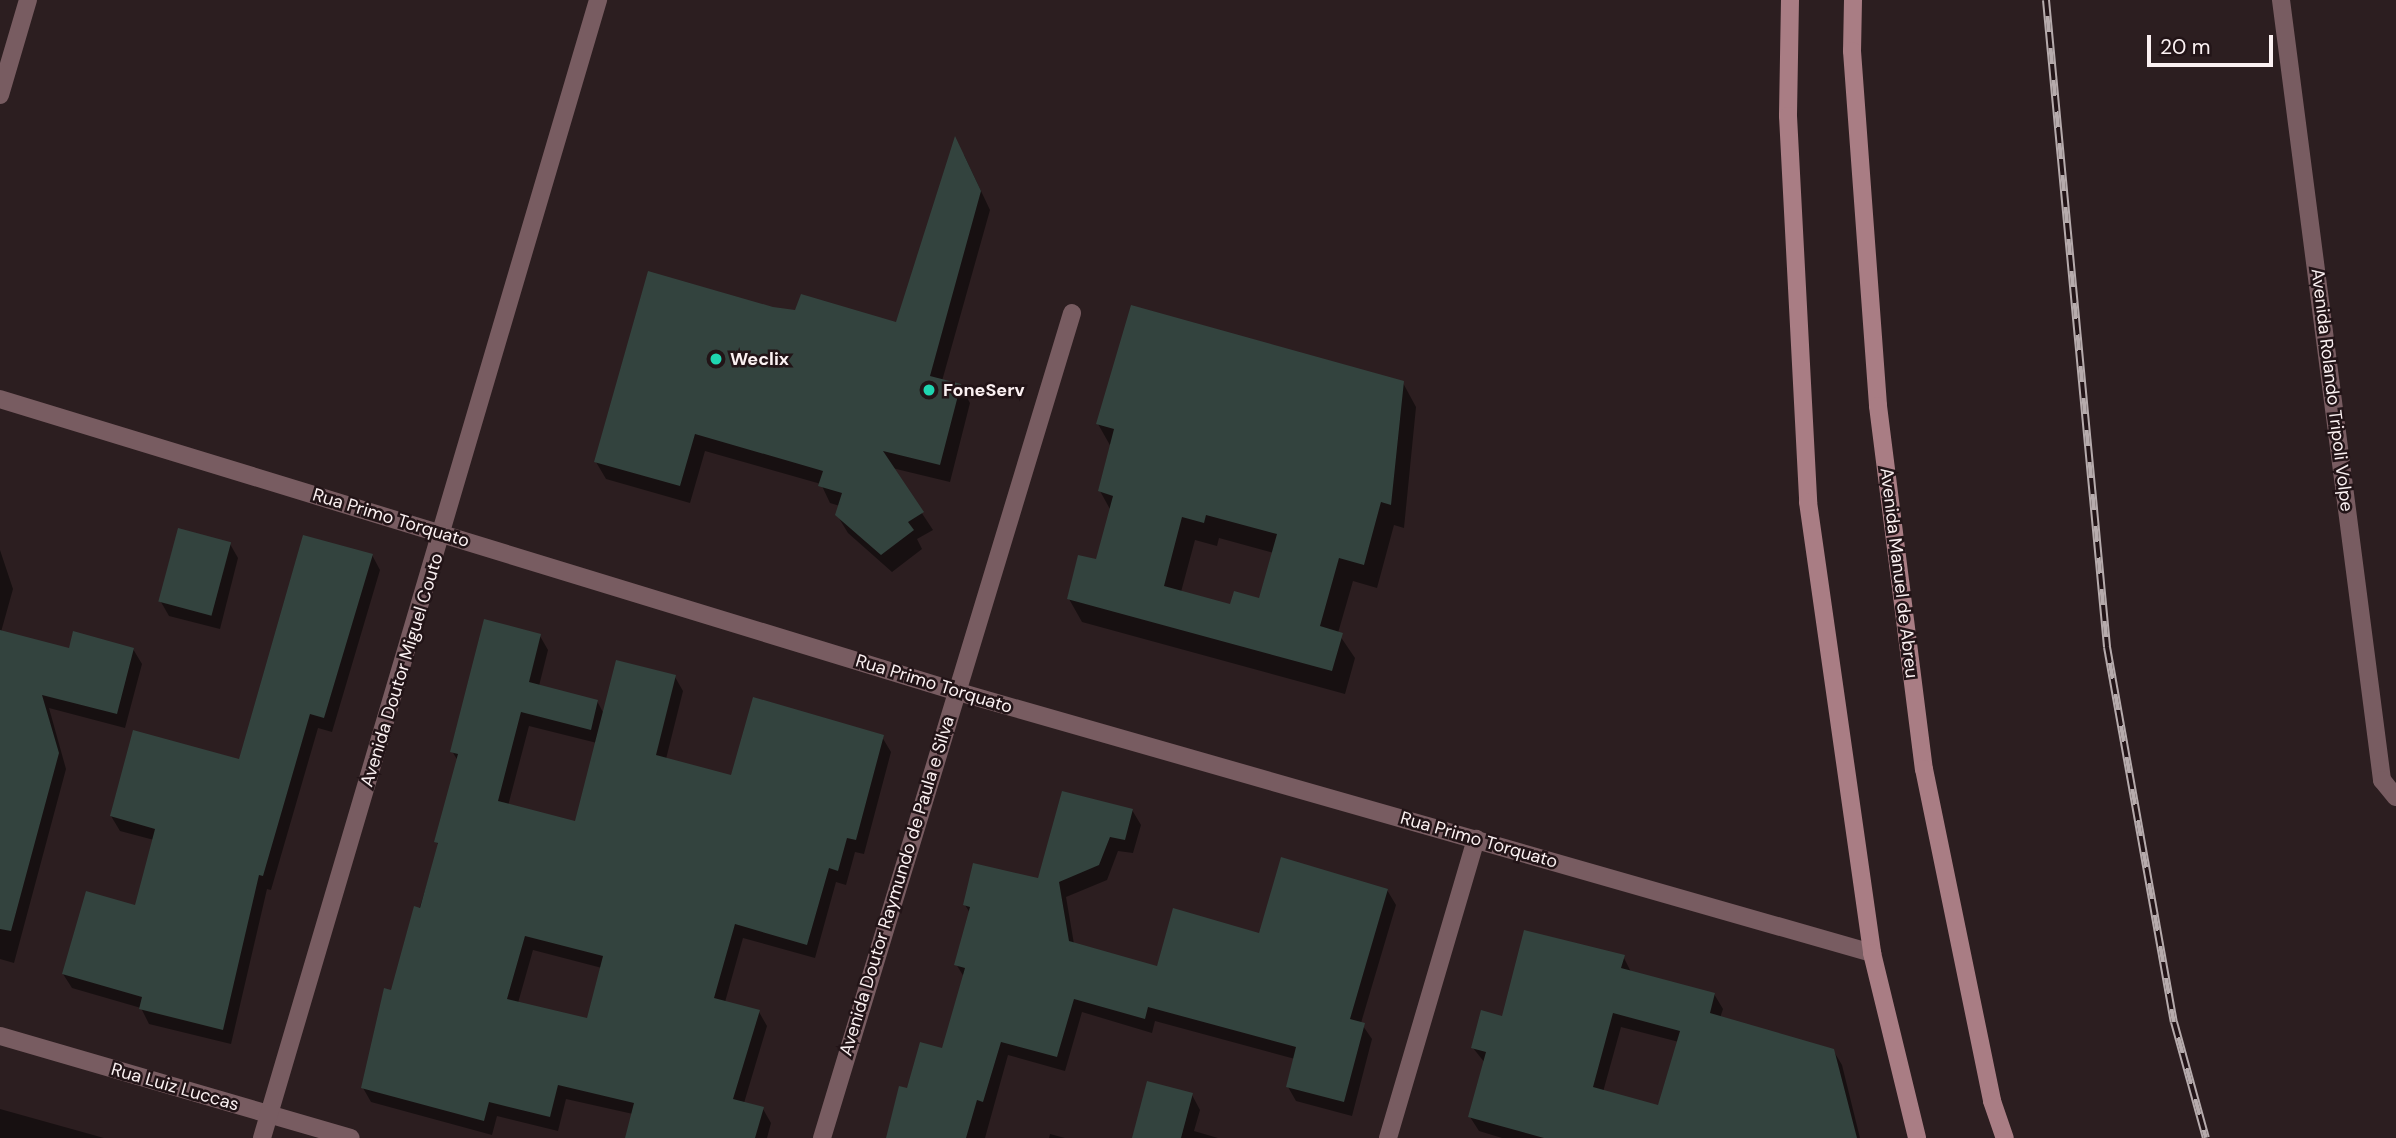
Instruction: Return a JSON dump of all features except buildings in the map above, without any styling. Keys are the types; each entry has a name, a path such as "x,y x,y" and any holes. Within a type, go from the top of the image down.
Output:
{"main road":[{"path":"1790,0 1788,116 1808,502 1872,953 1917,1138"},
{"name":"Avenida Manuel de Abreu","path":"1853,0 1852,51 1878,406 1924,769 1992,1101 2004,1138"}],"street":[{"path":"0,95 28,0"},
{"name":"Avenida Doutor Miguel Couto","path":"262,1138 443,533 598,0"},
{"name":"Avenida Rolando Tripoli Volpe","path":"2281,0 2382,780 2396,797"},
{"name":"Avenida Doutor Raymundo de Paula e Silva","path":"822,1138 955,691 1072,313"},
{"name":"Rua Primo Torquato","path":"0,399 955,691 1872,953"},
{"path":"1388,1138 1476,839"},
{"name":"Rua Luiz Luccas","path":"0,1036 350,1138"}],"railway":[{"path":"2046,0 2107,647 2174,1022 2206,1138"}],"place":[{"name":"Weclix","path":"716,359"},
{"name":"FoneServ","path":"929,390"}]}
